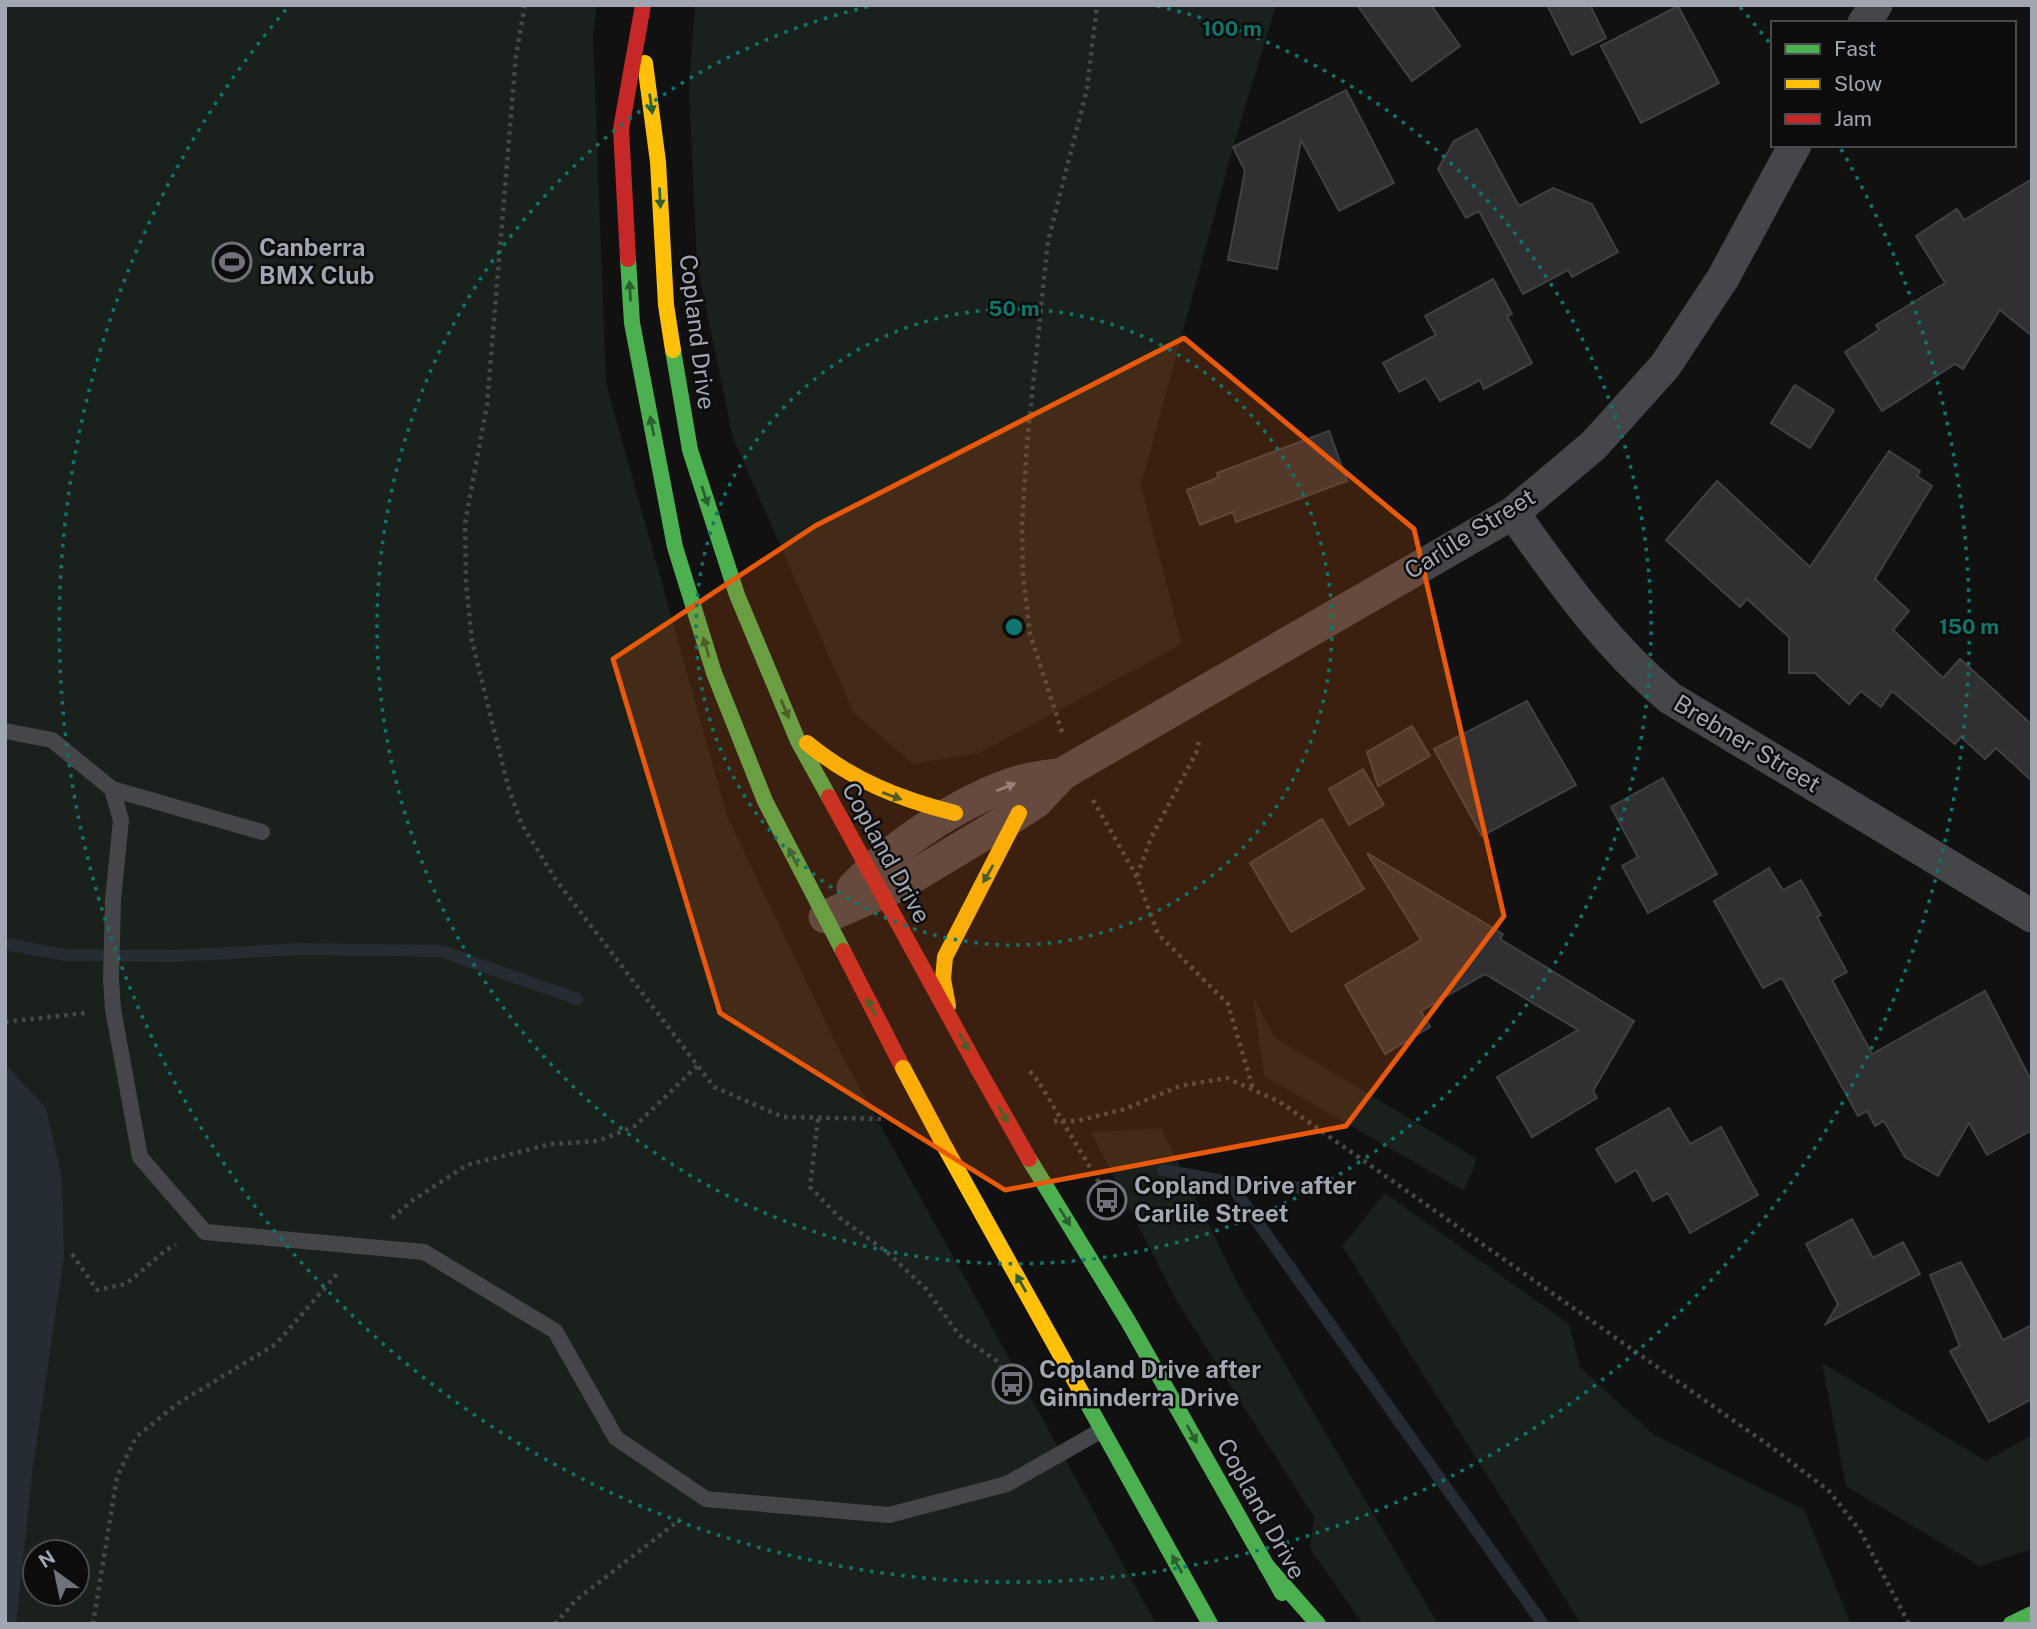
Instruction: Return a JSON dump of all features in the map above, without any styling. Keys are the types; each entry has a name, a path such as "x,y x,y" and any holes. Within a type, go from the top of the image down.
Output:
{"main road":[{"name":"Copland Drive","path":"643,5 641,29 621,129 632,323 675,547 714,673 760,788 903,1068 1210,1624"},
{"name":"Copland Drive","path":"641,29 654,130 666,305 690,450 737,595 795,733 978,1069 1029,1159 1128,1321 1299,1624"},
{"path":"621,129 654,130"},
{"path":"795,733 862,785 920,805 955,813"},
{"path":"950,1016 943,979 945,957 1019,813"},
{"path":"1266,1565 1318,1624"},
{"path":"2011,1624 2032,1614"}],"street":[{"path":"1865,21 1876,5"},
{"name":"Carlile Street","path":"825,917 876,881 1019,813 1036,802 1068,770 1513,513 1594,445 1665,366 1723,278 1794,147"},
{"name":"Brebner Street","path":"1513,513 1573,598 1634,668 1670,698 2032,916"},
{"name":"Carlile Street","path":"876,881 887,854 955,813 1009,785 1068,770"}],"lane":[{"path":"5,731 52,740 112,789 262,832"},
{"path":"112,789 121,820 113,900 113,1009 140,1157 205,1232 424,1252 555,1331 616,1437 706,1499 889,1515 1007,1484 1102,1430"}],"path":[{"path":"1097,5 1087,89 1048,240 1027,443 1022,525 1023,575 1030,635 1068,770 1137,877 1158,934 1228,1003 1254,1090"},
{"path":"1137,877 1151,838 1196,752 1203,727"},
{"path":"5,1022 113,1009"},
{"path":"93,1624 117,1477 136,1437 177,1404 276,1344 360,1246 413,1200 467,1165 551,1144 598,1141 635,1126 697,1066"},
{"path":"1040,1084 1103,1189"},
{"path":"818,1119 810,1187 840,1218 887,1252 926,1289 959,1335 997,1361 1012,1384"},
{"path":"72,1254 97,1290 126,1284 166,1250 205,1232"},
{"path":"555,1624 576,1600 706,1499"}],"highlighted area":[{"path":"1184,338 1414,529 1504,916 1346,1126 1005,1190 720,1013 613,659 815,526"}],"shaded area":[{"path":"5,5 597,5 593,36 606,383 727,816 840,1052 1156,1624 5,1624"},
{"path":"695,5 1276,5 1233,147 1141,485 1182,644 979,753 913,764 854,713 733,438 697,265 689,91"},
{"path":"1253,997 1275,1038 1477,1159 1464,1191 1264,1076"},
{"path":"5,1064 46,1108 62,1178 64,1257 33,1466 25,1538 21,1538 21,1578 16,1624 5,1624"},
{"path":"1161,1128 1238,1284 1438,1624 1363,1624 1310,1549 1314,1517 1176,1300 1091,1132"},
{"path":"1385,1193 1569,1324 1580,1367 1653,1434 1804,1510 1851,1624 1581,1624 1342,1246"},
{"path":"1822,1363 1986,1461 2032,1435 2032,1549 1980,1566 1846,1486"}],"building":[{"path":"1357,5 1431,5 1460,46 1412,81"},
{"path":"1547,5 1590,5 1606,38 1572,55"},
{"path":"1678,6 1719,83 1641,123 1601,46"},
{"path":"1346,90 1394,183 1339,211 1301,140 1277,269 1228,260 1245,171 1233,147"},
{"path":"1477,129 1519,206 1553,188 1592,204 1618,252 1572,277 1568,270 1523,294 1479,211 1466,218 1438,169 1454,141"},
{"path":"2032,179 2032,336 2000,310 1963,369 1955,364 1882,411 1845,352 1879,330 1876,325 1945,283 1916,236 1957,209 1964,220"},
{"path":"1493,279 1512,314 1507,316 1532,363 1484,389 1480,380 1440,401 1426,378 1399,392 1383,363 1436,335 1425,316"},
{"path":"1795,385 1834,410 1810,448 1771,423"},
{"path":"1329,431 1347,481 1236,522 1233,512 1200,525 1187,490 1219,477 1217,473"},
{"path":"1889,451 1920,471 1917,476 1932,486 1875,579 1909,611 1893,630 1943,678 1960,659 2032,725 2032,781 1996,748 1985,759 1961,737 1955,744 1892,691 1881,707 1861,691 1849,704 1815,673 1789,673 1789,637 1747,599 1740,607 1666,540 1717,481 1810,567"},
{"path":"1527,701 1576,785 1482,836 1434,749"},
{"path":"1412,726 1430,756 1378,786 1367,752"},
{"path":"1363,769 1384,805 1349,825 1329,789"},
{"path":"1663,778 1717,874 1648,913 1622,866 1638,857 1611,807"},
{"path":"1322,819 1364,889 1291,932 1250,863"},
{"path":"1367,853 1503,934 1500,939 1634,1021 1593,1091 1597,1098 1532,1137 1497,1077 1578,1030 1485,974 1421,1011 1430,1027 1385,1054 1345,985 1421,940"},
{"path":"1769,868 1783,890 1801,880 1821,915 1817,917 1847,972 1832,980 1872,1054 1985,991 2032,1082 2032,1130 1987,1155 1969,1123 1938,1176 1905,1157 1884,1121 1875,1126 1867,1111 1858,1116 1782,978 1763,988 1714,901"},
{"path":"1669,1108 1690,1144 1721,1127 1758,1195 1690,1233 1668,1193 1653,1201 1636,1170 1616,1182 1596,1149"},
{"path":"1852,1219 1873,1258 1903,1242 1920,1274 1826,1324 1838,1304 1806,1244"},
{"path":"1961,1262 2003,1340 2032,1325 2032,1399 1989,1422 1950,1351 1960,1346 1930,1275"}],"waterway":[{"path":"5,944 66,955 174,956 301,949 441,951 577,999"},
{"path":"1163,1170 1229,1182 1543,1624"},
{"path":"1229,1182 1316,1189"}],"traffic: fast":[{"path":"628,259 632,323 675,547 714,673 765,801 843,951"},
{"path":"673,350 690,450 737,595 798,741 829,797"},
{"path":"1029,1159 1128,1321 1282,1593"},
{"path":"1085,1399 1210,1624"},
{"path":"1266,1565 1318,1624"},
{"path":"2011,1624 2032,1614"}],"traffic: slow":[{"path":"645,63 658,162 666,305 673,350"},
{"path":"807,743 841,768 877,787 955,813"},
{"path":"948,1006 943,979 945,957 1019,813"},
{"path":"903,1068 946,1149"},
{"path":"946,1149 1085,1399"}],"traffic: jam":[{"path":"628,259 621,129 643,5"},
{"path":"829,797 978,1069"},
{"path":"843,951 903,1068"},
{"path":"978,1069 1029,1159"}],"place":[{"name":"Canberra BMX Club","path":"232,262"},
{"name":"Copland Drive after Carlile Street","path":"1107,1200"},
{"name":"Copland Drive after Ginninderra Drive","path":"1012,1384"}]}
